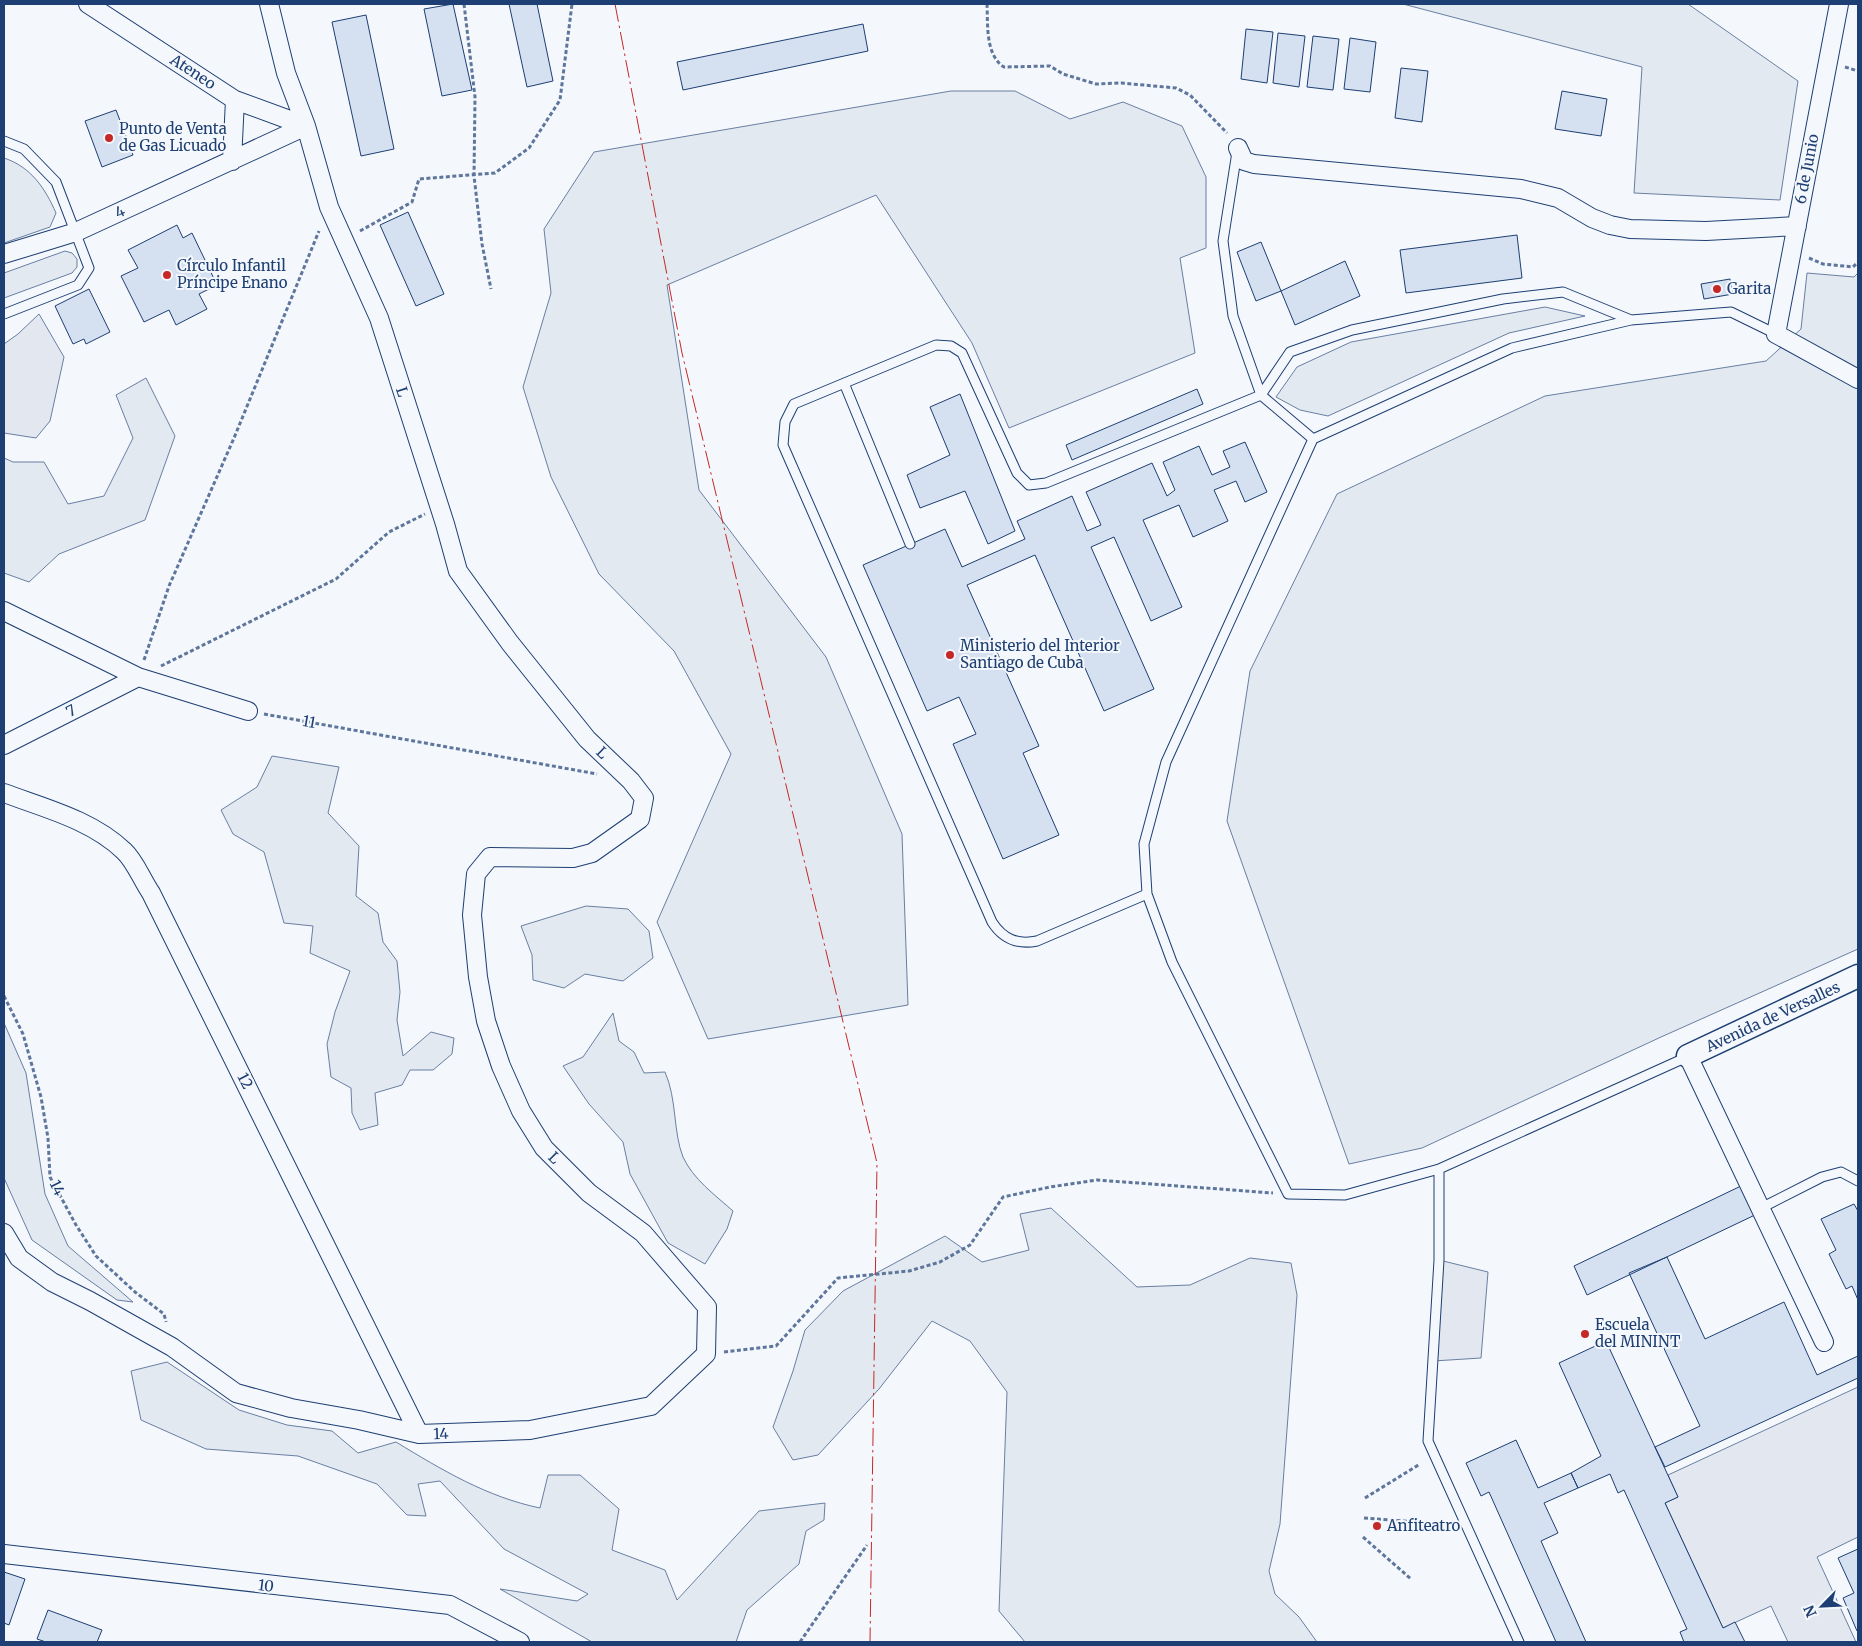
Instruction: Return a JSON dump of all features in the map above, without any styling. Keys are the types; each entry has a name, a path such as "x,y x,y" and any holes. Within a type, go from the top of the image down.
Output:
{"street":[{"name":"Ateneo","path":"88,4 235,100 306,126"},
{"name":"L","path":"269,4 286,73 306,126 329,207 379,318 436,495 458,572 510,643 587,739 631,781 644,798 640,819 592,853 573,858 490,857 476,874 472,915 478,977 486,1022 501,1066 521,1111 544,1148 590,1194 643,1233 707,1307 706,1354"},
{"name":"6 de Junio","path":"1776,334 1839,4"},
{"path":"232,161 235,100"},
{"name":"4","path":"4,254 76,232 306,126"},
{"path":"1238,148 1244,161 1254,164 1521,189 1558,198 1610,226 1630,229 1706,232 1797,226"},
{"path":"1776,334 1858,379"},
{"path":"4,611 138,677 248,711"},
{"name":"7","path":"4,745 138,677"},
{"name":"12","path":"4,793 103,834 125,852 155,902 419,1434"},
{"name":"Avenida de Versalles","path":"1688,1056 1858,976"},
{"path":"1688,1056 1824,1342"},
{"name":"14","path":"4,1234 19,1258 52,1282 172,1347 236,1393 291,1408 359,1420 419,1434 530,1430 651,1406 706,1354"},
{"name":"10","path":"4,1554 450,1605 520,1642"}],"lane":[{"path":"4,140 24,149 56,182 90,268 78,285 4,314"},
{"path":"1238,148 1223,241 1233,316 1260,395 1313,439"},
{"path":"1147,894 1038,941 1022,944 1000,935 992,922 783,445 784,422 794,404 936,345 951,346 962,352 1017,473 1029,485 1046,483 1260,395 1290,352 1352,330 1503,299 1563,292 1631,320"},
{"path":"1688,1056 1439,1169 1345,1195 1288,1194 1172,962 1147,894 1144,844 1166,762 1313,439 1512,348 1631,320 1731,312 1776,334"},
{"path":"844,383 910,544"},
{"path":"1439,1169 1439,1260 1428,1441 1519,1642"},
{"path":"1761,1208 1822,1177 1841,1172 1858,1181"}],"path":[{"path":"464,4 475,97 474,176 482,244 491,289"},
{"path":"345,242 366,227 412,202 419,179 495,173 530,148 560,100 572,4"},
{"path":"987,4 989,42 996,58 1004,66 1050,66 1062,74 1096,84 1121,83 1176,88 1200,103 1238,148"},
{"path":"138,677 169,586 234,438 329,207"},
{"path":"1792,251 1823,264 1853,267 1858,262"},
{"path":"138,677 336,578 389,532 431,511 436,495"},
{"name":"11","path":"248,711 631,781"},
{"name":"14","path":"4,996 23,1034 37,1080 48,1138 50,1177 76,1225 96,1256 164,1314 172,1347"},
{"path":"706,1354 776,1346 838,1278 909,1271 940,1262 970,1245 1003,1197 1050,1187 1098,1180 1288,1194"},
{"path":"1365,1498 1420,1464"},
{"path":"1364,1518 1431,1523"},
{"path":"1363,1537 1412,1579"},
{"path":"800,1642 867,1544"}],"shaded area":[{"path":"1403,4 1688,4 1798,81 1780,200 1634,193 1642,67"},
{"path":"951,91 1015,91 1070,119 1123,102 1182,126 1206,177 1206,248 1180,258 1195,353 1009,428 972,343 876,195 667,285 699,490 826,657 902,834 908,1005 708,1039 657,922 731,754 674,651 599,574 551,477 523,387 551,293 544,229 594,152"},
{"path":"4,158 22,167 36,180 47,195 56,213 50,227 4,243"},
{"path":"65,251 72,253 77,259 77,267 72,273 4,298 4,273"},
{"path":"1807,273 1854,277 1858,273 1858,949 1661,1037 1422,1148 1349,1164 1227,821 1250,671 1337,494 1545,396 1766,361 1801,329"},
{"path":"1545,307 1585,316 1509,333 1328,416 1300,410 1276,397 1297,367 1351,342"},
{"path":"39,314 64,357 50,421 36,438 4,433 4,344 18,334"},
{"path":"146,378 175,436 145,520 59,554 29,582 4,573 4,458 13,462 44,462 68,504 104,496 133,438 116,395"},
{"path":"272,756 339,767 328,813 359,846 356,896 378,913 383,942 397,961 400,992 397,1020 403,1056 431,1032 454,1038 452,1054 433,1070 410,1070 402,1085 375,1093 378,1125 360,1130 352,1113 351,1088 331,1077 327,1044 335,1012 350,971 310,953 313,926 284,923 264,852 233,834 221,810 257,787"},
{"path":"586,906 628,909 649,931 653,958 623,981 585,974 564,988 533,980 532,955 521,926"},
{"path":"613,1013 619,1041 634,1052 644,1073 665,1072 669,1082 680,1147 687,1165 705,1186 733,1211 727,1229 705,1264 668,1243 630,1174 623,1142 589,1104 563,1066 583,1057"},
{"path":"4,1023 26,1073 45,1194 68,1246 133,1302 117,1300 32,1240 4,1178"},
{"path":"1051,1208 1137,1287 1190,1285 1250,1258 1291,1263 1297,1295 1280,1524 1269,1571 1275,1594 1299,1617 1317,1642 1025,1642 999,1611 1007,1392 970,1341 932,1321 879,1389 818,1455 793,1460 773,1427 805,1330 843,1291 945,1236 982,1262 1029,1250 1020,1214"},
{"path":"1439,1260 1488,1272 1481,1358 1433,1361"},
{"path":"167,1362 239,1410 287,1425 332,1431 358,1453 396,1442 430,1463 483,1490 520,1503 540,1508 548,1475 580,1475 619,1509 612,1550 665,1570 677,1600 759,1511 825,1503 824,1520 806,1531 799,1564 747,1610 736,1642 592,1642 500,1589 577,1601 588,1594 504,1549 440,1481 418,1484 426,1516 407,1515 377,1484 298,1456 206,1449 141,1420 131,1371"},
{"path":"1858,1387 1858,1537 1817,1557 1856,1642 1788,1642 1771,1606 1723,1628 1665,1503 1678,1497 1668,1475"}],"building":[{"path":"453,4 472,90 442,96 424,9"},
{"path":"509,4 537,4 553,81 527,87"},
{"path":"366,15 394,149 361,156 332,22"},
{"path":"863,24 868,51 683,90 677,62"},
{"path":"1246,29 1273,32 1267,83 1241,79"},
{"path":"1278,33 1305,36 1299,87 1273,83"},
{"path":"1313,36 1339,39 1333,90 1307,87"},
{"path":"1350,38 1376,42 1370,92 1344,89"},
{"path":"1401,68 1428,71 1422,122 1395,118"},
{"path":"1562,91 1607,99 1601,136 1555,129"},
{"name":"Punto de Venta de Gas Licuado","path":"116,110 133,155 102,167 85,121"},
{"path":"408,212 444,294 416,306 380,225"},
{"path":"177,225 183,238 192,233 217,285 199,294 207,309 176,325 169,310 144,322 121,276 138,268 128,250"},
{"path":"1517,235 1522,278 1406,293 1400,250"},
{"path":"1261,242 1281,291 1256,301 1237,252"},
{"path":"1345,261 1360,296 1295,325 1281,291"},
{"name":"Garita","path":"1730,279 1733,294 1704,299 1701,284"},
{"path":"89,289 110,332 86,344 84,339 73,344 55,306"},
{"path":"1197,389 1203,404 1072,460 1066,445"},
{"path":"960,394 1015,531 988,544 965,491 920,508 907,475 950,455 930,407"},
{"name":"Ministerio del Interior Santiago de Cuba","path":"1245,442 1267,492 1245,502 1236,481 1214,490 1228,521 1193,537 1179,505 1143,520 1182,607 1151,621 1114,537 1091,547 1154,689 1104,711 1035,555 967,585 1039,746 1023,753 1059,835 1003,859 953,744 976,734 959,697 927,711 863,565 945,529 962,567 1025,539 1017,521 1072,496 1087,531 1101,525 1086,492 1152,463 1167,496 1175,490 1163,462 1199,446 1212,475 1230,467 1223,451"},
{"path":"1743,1185 1757,1214 1587,1295 1574,1266"},
{"path":"1854,1204 1858,1211 1858,1300 1852,1286 1846,1289 1829,1254 1836,1250 1821,1219"},
{"path":"1667,1257 1705,1339 1784,1302 1817,1375 1858,1356 1858,1378 1665,1467 1655,1447 1700,1426 1629,1273"},
{"path":"1606,1341 1678,1497 1665,1503 1723,1628 1735,1622 1745,1642 1684,1642 1680,1632 1687,1629 1624,1490 1618,1493 1610,1474 1578,1488 1571,1473 1601,1456 1559,1363"},
{"path":"1516,1440 1538,1488 1571,1473 1578,1488 1544,1503 1558,1533 1541,1541 1586,1642 1556,1642 1489,1492 1481,1496 1466,1463"},
{"path":"1858,1549 1857,1631 1843,1598 1854,1593 1838,1558"},
{"path":"4,1572 25,1579 9,1625 4,1623"},
{"path":"48,1610 102,1630 97,1642 46,1642 37,1639"}],"power":[{"path":"615,4 682,353 877,1163 870,1642"}],"place":[{"name":"Punto de Venta de Gas Licuado","path":"109,138"},
{"name":"Círculo Infantil Príncipe Enano","path":"167,275"},
{"name":"Garita","path":"1717,289"},
{"name":"Ministerio del Interior Santiago de Cuba","path":"950,655"},
{"name":"Escuela del MININT","path":"1585,1334"},
{"name":"Anfiteatro","path":"1377,1526"}]}
